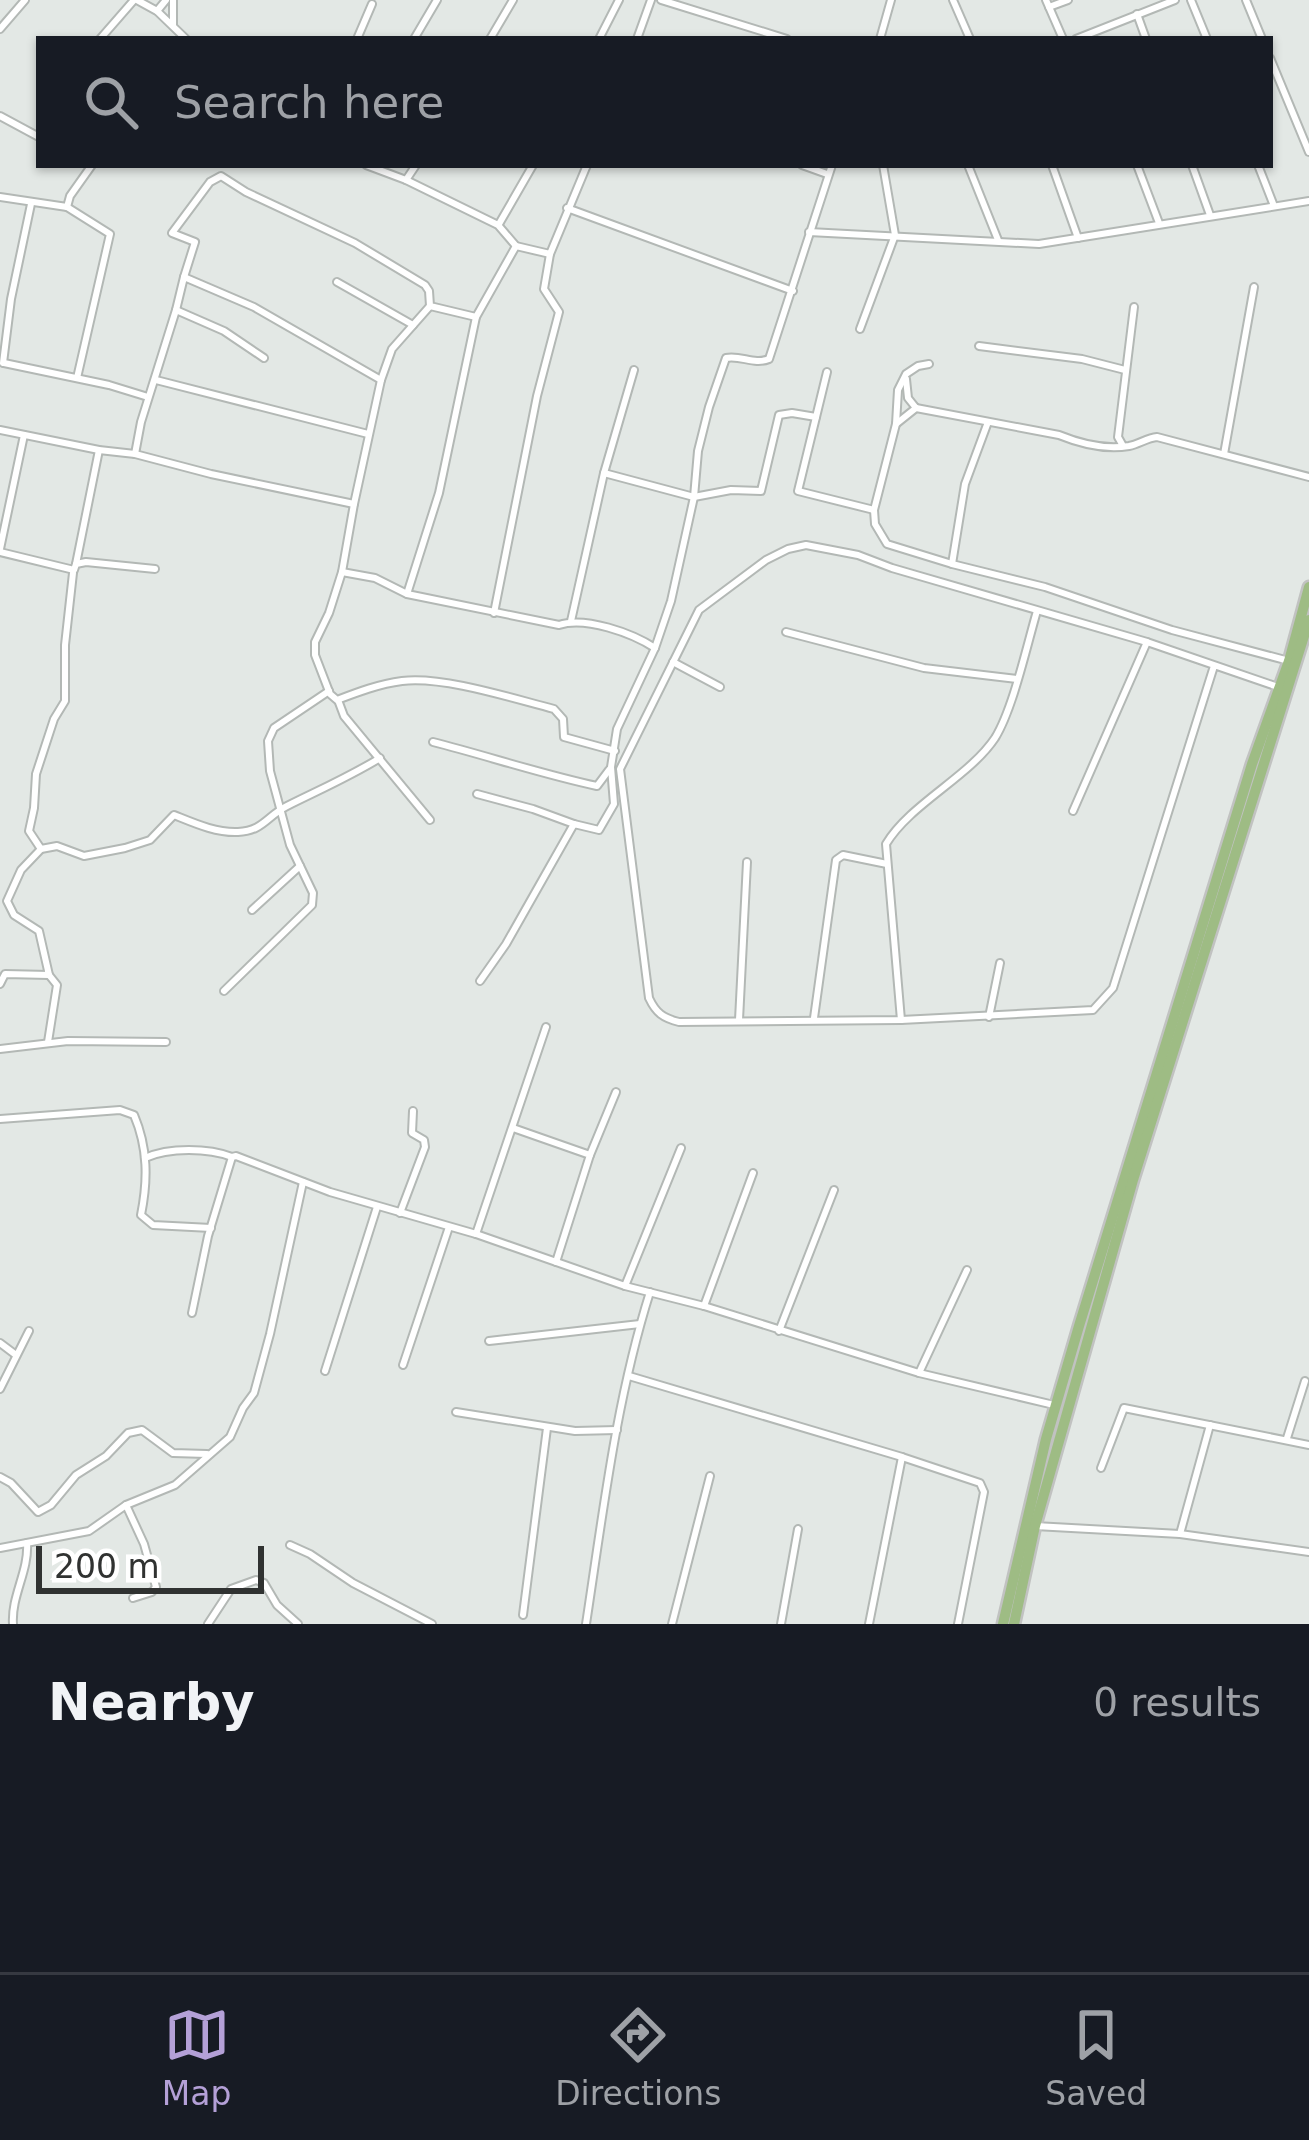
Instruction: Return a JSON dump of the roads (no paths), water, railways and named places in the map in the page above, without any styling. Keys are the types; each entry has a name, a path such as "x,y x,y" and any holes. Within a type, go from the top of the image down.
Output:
{"highway":[{"path":"1013,1624 1035,1526 1141,1139 1309,587"},
{"path":"1003,1624 1056,1406 1309,620"}],"street":[{"path":"0,29 25,0"},
{"path":"103,36 136,0 157,11 183,36"},
{"path":"157,11 169,0"},
{"path":"169,0 173,25"},
{"path":"416,36 437,0"},
{"path":"492,36 513,0"},
{"path":"601,36 619,0"},
{"path":"638,36 651,0"},
{"path":"661,0 777,36"},
{"path":"694,10 700,0"},
{"path":"881,36 891,0"},
{"path":"953,0 969,36"},
{"path":"1062,36 1048,4 1068,0"},
{"path":"1093,36 1175,0"},
{"path":"1192,0 1206,36"},
{"path":"1246,0 1261,36"},
{"path":"358,36 372,4"},
{"path":"1136,14 1145,36"},
{"path":"1273,65 1309,152"},
{"path":"0,116 36,135"},
{"path":"67,207 89,168"},
{"path":"374,168 498,225 516,246 550,254"},
{"path":"406,180 414,168"},
{"path":"498,225 531,168"},
{"path":"494,613 537,395 559,312 544,289 550,254 585,168"},
{"path":"860,329 895,236 884,168"},
{"path":"969,168 998,240"},
{"path":"1053,168 1078,238"},
{"path":"1138,168 1160,224"},
{"path":"1193,168 1210,215"},
{"path":"1259,168 1274,206"},
{"path":"433,742 543,775 596,786 603,782 611,767 617,729 671,602 694,496 698,451 725,358 760,363 769,359 830,170"},
{"path":"135,454 195,242 172,232 210,182 221,176 355,243 425,285 430,306 392,349 381,380 342,572 315,642 329,691 338,700 405,681 455,686 554,709 563,719 565,737 615,751"},
{"path":"0,197 67,207 110,234 77,379"},
{"path":"809,232 1039,244 1309,201"},
{"path":"31,203 1,363 149,397"},
{"path":"567,208 793,291"},
{"path":"407,594 439,493 476,317 516,246"},
{"path":"184,277 254,308 381,380"},
{"path":"338,282 413,325"},
{"path":"1224,454 1254,287"},
{"path":"430,306 476,317"},
{"path":"1123,446 1118,437 1134,307"},
{"path":"176,310 224,331 264,358"},
{"path":"979,346 1082,359 1125,370"},
{"path":"929,364 906,374 898,390 896,424 874,510 875,524 887,544 1045,586 1172,630 1288,661"},
{"path":"571,621 604,473 634,370"},
{"path":"827,372 798,491 874,510"},
{"path":"906,374 908,398 916,408 1059,435 1080,444 1134,446 1157,436 1309,477"},
{"path":"157,380 370,434"},
{"path":"896,424 916,408"},
{"path":"604,473 694,496 761,491 779,415 816,417"},
{"path":"952,564 965,484 988,422"},
{"path":"0,430 135,454 353,504"},
{"path":"24,435 0,550 74,571 86,562 155,569"},
{"path":"41,849 28,831 36,774 64,701 65,645 75,568 99,450"},
{"path":"1214,666 1113,988 1093,1010 902,1020 679,1022 658,1014 650,998 620,770 699,610 766,560 806,545 858,555 1147,642 1278,687"},
{"path":"342,572 375,578 407,594 494,613 559,625 571,621 636,635 655,648"},
{"path":"902,1020 886,844 996,736 1036,611"},
{"path":"786,632 924,668 1017,680"},
{"path":"1073,812 1147,642"},
{"path":"673,662 719,687"},
{"path":"224,991 312,905 313,893 290,845 280,809 268,741 274,728 329,691"},
{"path":"338,700 344,716 430,820"},
{"path":"48,1042 57,985 49,975 39,931 14,915 7,902 21,870 41,849 57,846 84,856 124,848 150,840 174,815 215,830 257,829 280,809 342,782 380,758"},
{"path":"476,794 599,830 614,804 611,767"},
{"path":"481,981 574,824"},
{"path":"814,1019 836,860 843,855 887,864"},
{"path":"739,1020 747,862"},
{"path":"252,910 300,866"},
{"path":"0,878 14,885"},
{"path":"989,1016 1000,963"},
{"path":"0,984 5,974 49,975"},
{"path":"476,1234 546,1027"},
{"path":"0,1049 48,1042 166,1042"},
{"path":"556,1262 590,1155 616,1093"},
{"path":"0,1119 121,1110 134,1115 146,1158 141,1215 153,1225 211,1228"},
{"path":"400,1214 424,1147 424,1140 412,1133 413,1111"},
{"path":"513,1128 590,1155"},
{"path":"625,1286 681,1148"},
{"path":"146,1158 158,1152 202,1150 236,1156 376,1207 476,1234 625,1286 920,1372 1056,1406"},
{"path":"192,1313 232,1156"},
{"path":"704,1306 753,1173"},
{"path":"0,1548 89,1531 126,1505 176,1485 230,1436 254,1393 303,1182"},
{"path":"779,1330 834,1190"},
{"path":"326,1371 376,1207"},
{"path":"403,1365 449,1227"},
{"path":"920,1372 967,1270"},
{"path":"586,1624 617,1430 650,1292"},
{"path":"489,1341 640,1324"},
{"path":"0,1389 29,1330"},
{"path":"0,1343 16,1355"},
{"path":"628,1376 976,1480 983,1487 958,1624"},
{"path":"1287,1438 1305,1381"},
{"path":"1101,1468 1124,1408 1309,1445"},
{"path":"456,1412 547,1428 617,1430"},
{"path":"1180,1534 1210,1425"},
{"path":"523,1615 547,1428"},
{"path":"0,1477 38,1512 128,1433 142,1430 173,1453 209,1454"},
{"path":"869,1624 902,1457"},
{"path":"672,1624 710,1476"},
{"path":"126,1505 156,1587 134,1598"},
{"path":"1035,1526 1180,1534 1309,1552"},
{"path":"781,1624 798,1529"},
{"path":"13,1624 12,1608 28,1556 27,1543"},
{"path":"290,1545 433,1624"},
{"path":"208,1624 231,1589 256,1580 264,1583 277,1605 298,1624"}]}
